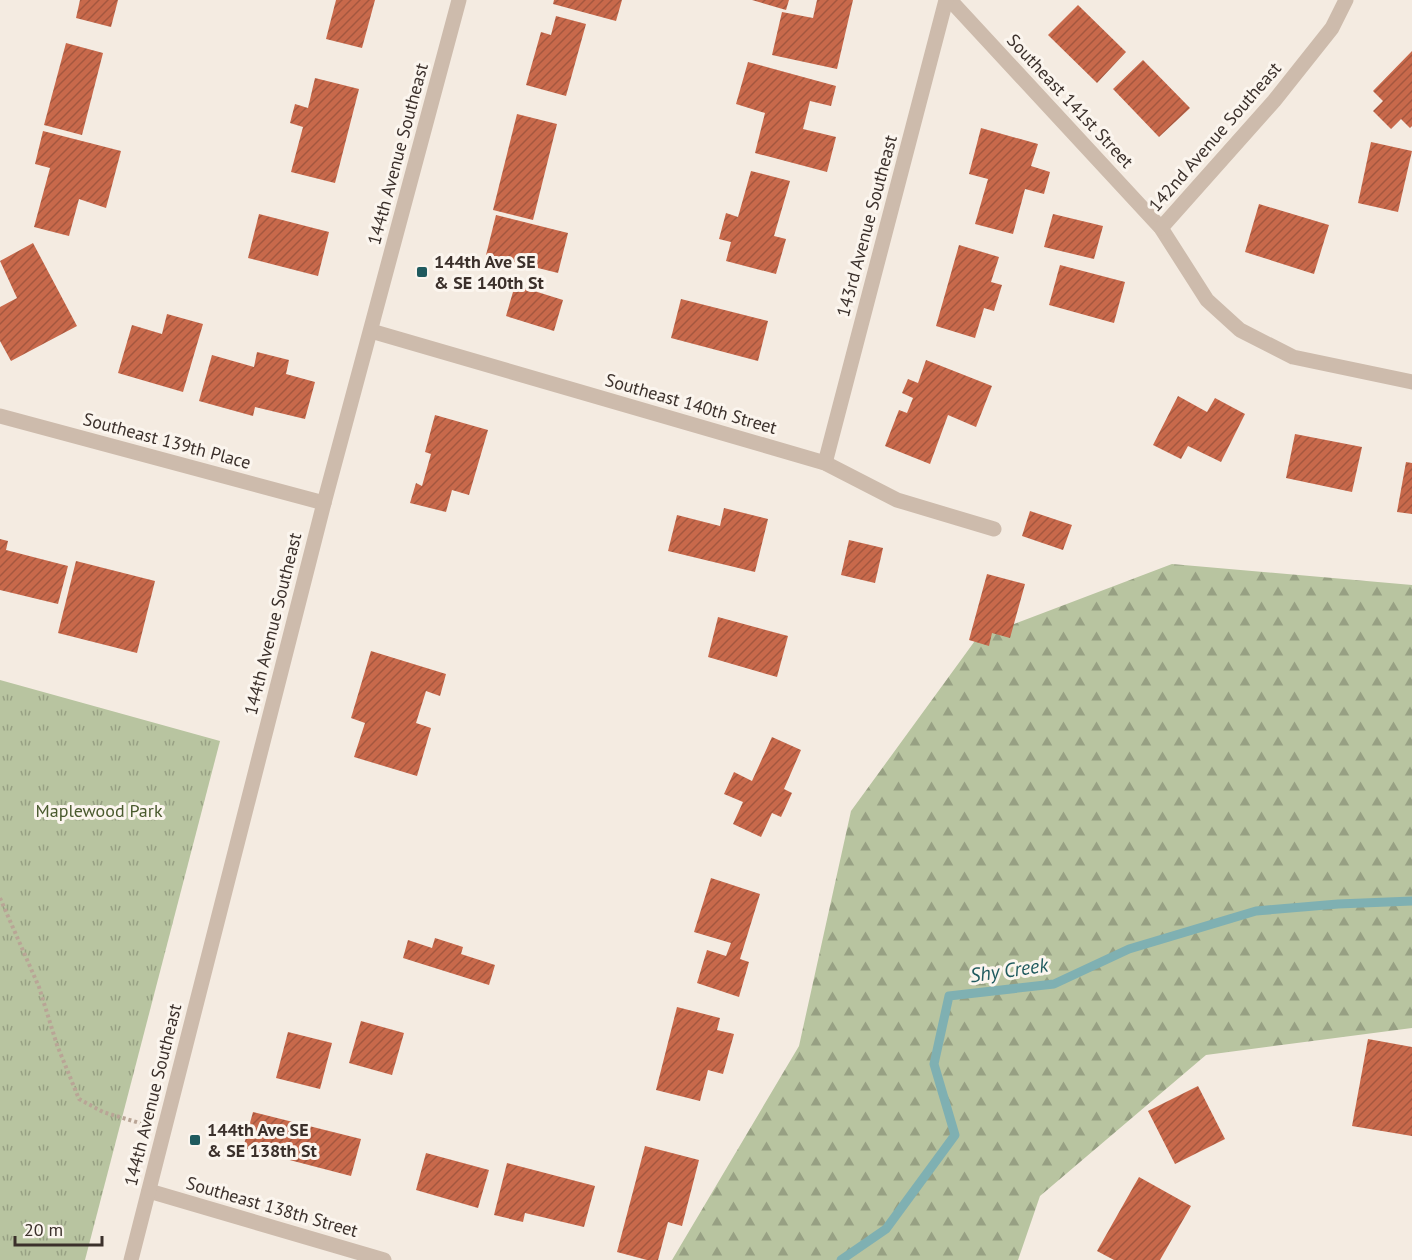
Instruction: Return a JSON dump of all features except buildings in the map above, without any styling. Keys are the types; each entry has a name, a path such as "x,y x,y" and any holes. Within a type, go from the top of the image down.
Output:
{"street":[{"name":"144th Avenue Southeast","path":"131,1260 324,503 459,0"},
{"name":"Southeast 141st Street","path":"948,0 1161,228"},
{"name":"143rd Avenue Southeast","path":"825,463 948,0"},
{"name":"142nd Avenue Southeast","path":"1346,0 1332,28 1274,102 1161,228 1207,300 1240,330 1293,357 1412,382"},
{"name":"Southeast 140th Street","path":"371,331 825,463 897,500 994,529"},
{"name":"Southeast 139th Place","path":"0,416 324,503"},
{"name":"Southeast 138th Street","path":"149,1191 384,1260"}],"path":[{"path":"1,901 39,987 57,1045 79,1099 103,1112 143,1124"}],"green space":[{"path":"1172,564 1412,585 1412,1028 1206,1055 1040,1196 1018,1260 672,1260 799,1046 851,811 977,638"},
{"name":"Maplewood Park","path":"0,680 220,741 85,1260 0,1260"}],"waterway":[{"name":"Shy Creek","path":"841,1260 886,1229 955,1135 934,1064 949,996 1054,984 1129,949 1256,911 1412,901"}],"place":[{"name":"144th Ave SE & SE 140th St","path":"422,272"},
{"name":"144th Ave SE & SE 138th St","path":"195,1140"}]}
